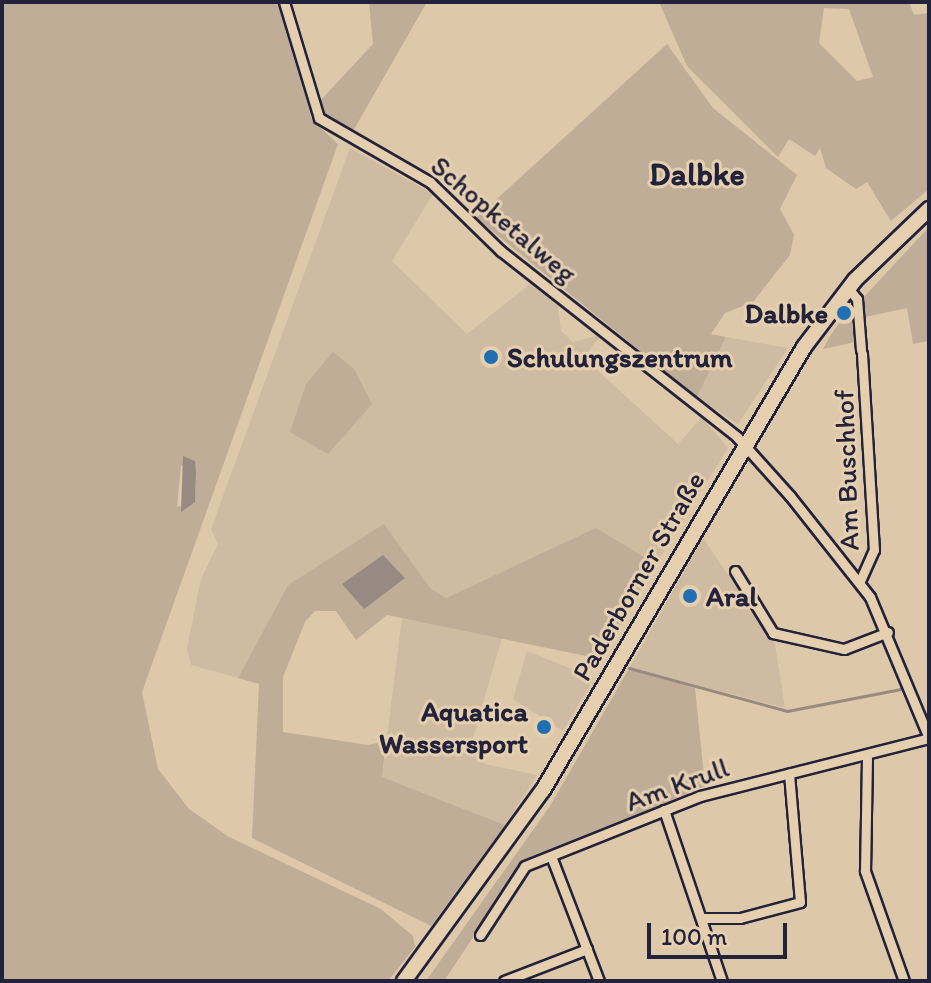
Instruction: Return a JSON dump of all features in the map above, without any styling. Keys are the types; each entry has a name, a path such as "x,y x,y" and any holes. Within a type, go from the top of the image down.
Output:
{"main road":[{"name":"Paderborner Straße","path":"404,981 543,790 743,446 848,288 929,209"}],"street":[{"name":"Schopketalweg","path":"284,2 319,118 430,182 501,251 743,446 860,581 888,632 929,738"},
{"name":"Am Buschhof","path":"848,288 857,299 874,550 860,581"},
{"path":"735,571 773,633 844,649 888,632"},
{"name":"Am Krull","path":"480,935 525,866 664,810 789,773 867,758 929,738"},
{"path":"867,758 865,871 904,981"},
{"path":"704,918 740,918 800,902 789,773"},
{"path":"664,810 704,918 722,981"},
{"path":"551,856 599,981"},
{"path":"504,981 587,949"}],"shaded area":[{"path":"2,2 279,2 312,120 338,144 142,692 158,769 189,809 229,837 381,909 413,936 415,947 388,981 2,981","holes":["181,465 196,474 195,502 177,507"]},
{"path":"369,2 427,2 353,131 320,113 318,103 373,44"},
{"path":"659,2 909,2 914,15 929,13 929,189 891,221 867,182 856,189 826,168 820,148 815,156 789,139 778,157 687,66","holes":["824,8 849,9 873,77 857,81 819,43"]},
{"path":"667,44 713,108 797,175 780,209 794,235 790,255 753,302 725,313 711,334 726,337 697,397 476,218"},
{"path":"350,148 433,194 392,261 467,334 530,284 558,306 561,331 573,342 601,335 584,358 678,444 702,417 728,448 656,564 596,529 446,598 430,588 384,525 288,585 238,678 191,665 187,649 201,579 218,544 211,529"},
{"path":"929,227 929,341 913,344 907,308 865,317 863,298"},
{"path":"850,308 855,342 823,349 830,336"},
{"path":"726,337 788,348 738,424 697,397"},
{"path":"333,352 354,369 372,404 328,454 290,432 306,384"},
{"path":"183,456 195,461 195,502 181,512"},
{"path":"384,524 430,588 446,598 596,528 656,564 601,659 387,615 356,640 336,611 315,611 305,622 283,677 283,732 368,745 386,741 382,777 505,825 431,926 252,838 259,684 238,678 288,585"},
{"path":"703,538 775,644 785,708 630,667"},
{"path":"383,555 405,578 364,609 342,584"},
{"path":"402,617 502,638 469,751 485,764 537,775 505,825 382,777"},
{"path":"527,651 594,678 563,731 513,699"},
{"path":"630,667 695,688 705,786 523,862 444,981 426,981 550,806"}],"waterway":[{"path":"629,668 787,711 901,689"}],"place":[{"name":"Dalbke","path":"844,313"},
{"name":"Schulungszentrum","path":"491,357"},
{"name":"Aral","path":"690,596"},
{"name":"Aquatica Wassersport","path":"544,727"}],"district":[{"name":"Dalbke","path":"697,174"}]}
